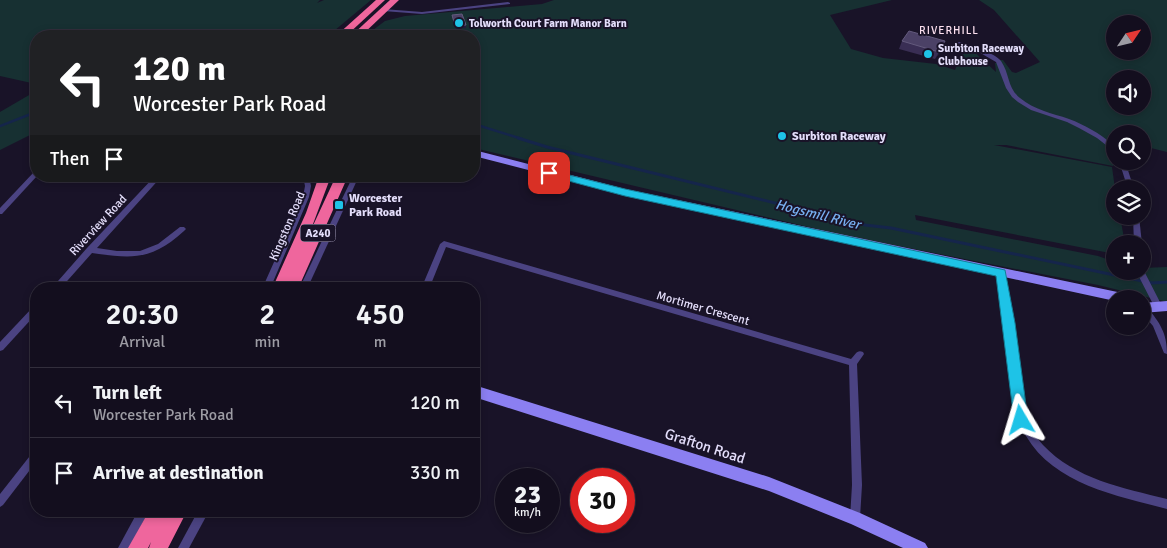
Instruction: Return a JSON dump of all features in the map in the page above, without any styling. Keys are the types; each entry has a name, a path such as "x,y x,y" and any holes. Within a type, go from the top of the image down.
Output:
{"highway":[{"path":"348,30 381,0"},
{"path":"362,30 395,0"},
{"name":"Kingston Road","path":"282,282 312,213 323,182"},
{"name":"A240","path":"294,282 339,182"},
{"path":"137,548 155,517"},
{"path":"158,548 175,517"}],"main road":[{"path":"480,155 625,192 1001,273 1106,293"},
{"name":"Grafton Road","path":"480,393 769,484 855,518 920,548"}],"street":[{"path":"383,10 422,13 508,4"},
{"path":"958,43 979,50 998,61 1014,96 1027,106 1081,126 1096,134 1106,142"},
{"path":"0,212 30,180"},
{"name":"Riverview Road","path":"61,282 153,182"},
{"path":"269,282 306,197 308,182"},
{"path":"306,282 353,182"},
{"path":"90,250 139,255 168,242 182,229"},
{"name":"Mortimer Crescent","path":"428,282 443,240 853,363"},
{"path":"1001,273 1021,420 1030,435 1050,459 1081,479 1167,504"},
{"path":"1144,280 1151,293 1163,306"},
{"path":"0,348 30,316"},
{"path":"1151,318 1156,324 1167,351"},
{"path":"855,518 857,485 853,363 860,354"},
{"path":"0,502 30,463"},
{"path":"123,548 141,517"},
{"path":"184,548 201,517"}],"green space":[{"path":"0,0 320,0 317,3 324,0 371,0 335,30 30,30 30,83 0,76"},
{"path":"554,0 892,0 830,15 851,49 883,58 936,64 955,70 963,48 970,48 996,72 995,63 1001,63 1000,60 1003,60 1012,72 1016,73 1040,62 994,10 979,0 1167,0 1167,152 1151,148 1151,125 1106,125 1106,165 1006,145 994,145 1106,166 1106,170 1112,170 1114,180 1106,180 1106,225 1122,225 1123,235 1106,235 1106,252 915,215 916,220 1098,256 1106,259 1106,280 1151,280 1151,268 1167,267 1167,302 1151,298 1151,290 1118,290 842,235 480,149 480,30 373,30 385,21 405,16 542,4"},
{"path":"30,94 30,135 0,150 0,112"}],"building":[{"name":"Tolworth Court Farm Manor Barn","path":"462,14 466,25 455,26 452,15"},
{"path":"909,31 945,41 939,52 902,41"}],"waterway":[{"name":"Hogsmill River","path":"0,126 30,114"},
{"name":"Hogsmill River","path":"480,126 522,139"},
{"name":"Hogsmill River","path":"518,138 547,147 865,225 891,228 1152,283 1167,282"}],"place":[{"name":"Tolworth Court Farm Manor Barn","path":"459,23"},
{"name":"Surbiton Raceway Clubhouse","path":"928,54"},
{"name":"Surbiton Raceway","path":"782,136"},
{"name":"Worcester Park Road","path":"339,205"}],"district":[{"name":"RIVERHILL","path":"949,30"}],"route":[{"path":"549,173 625,192 1001,273 1021,420"}]}
